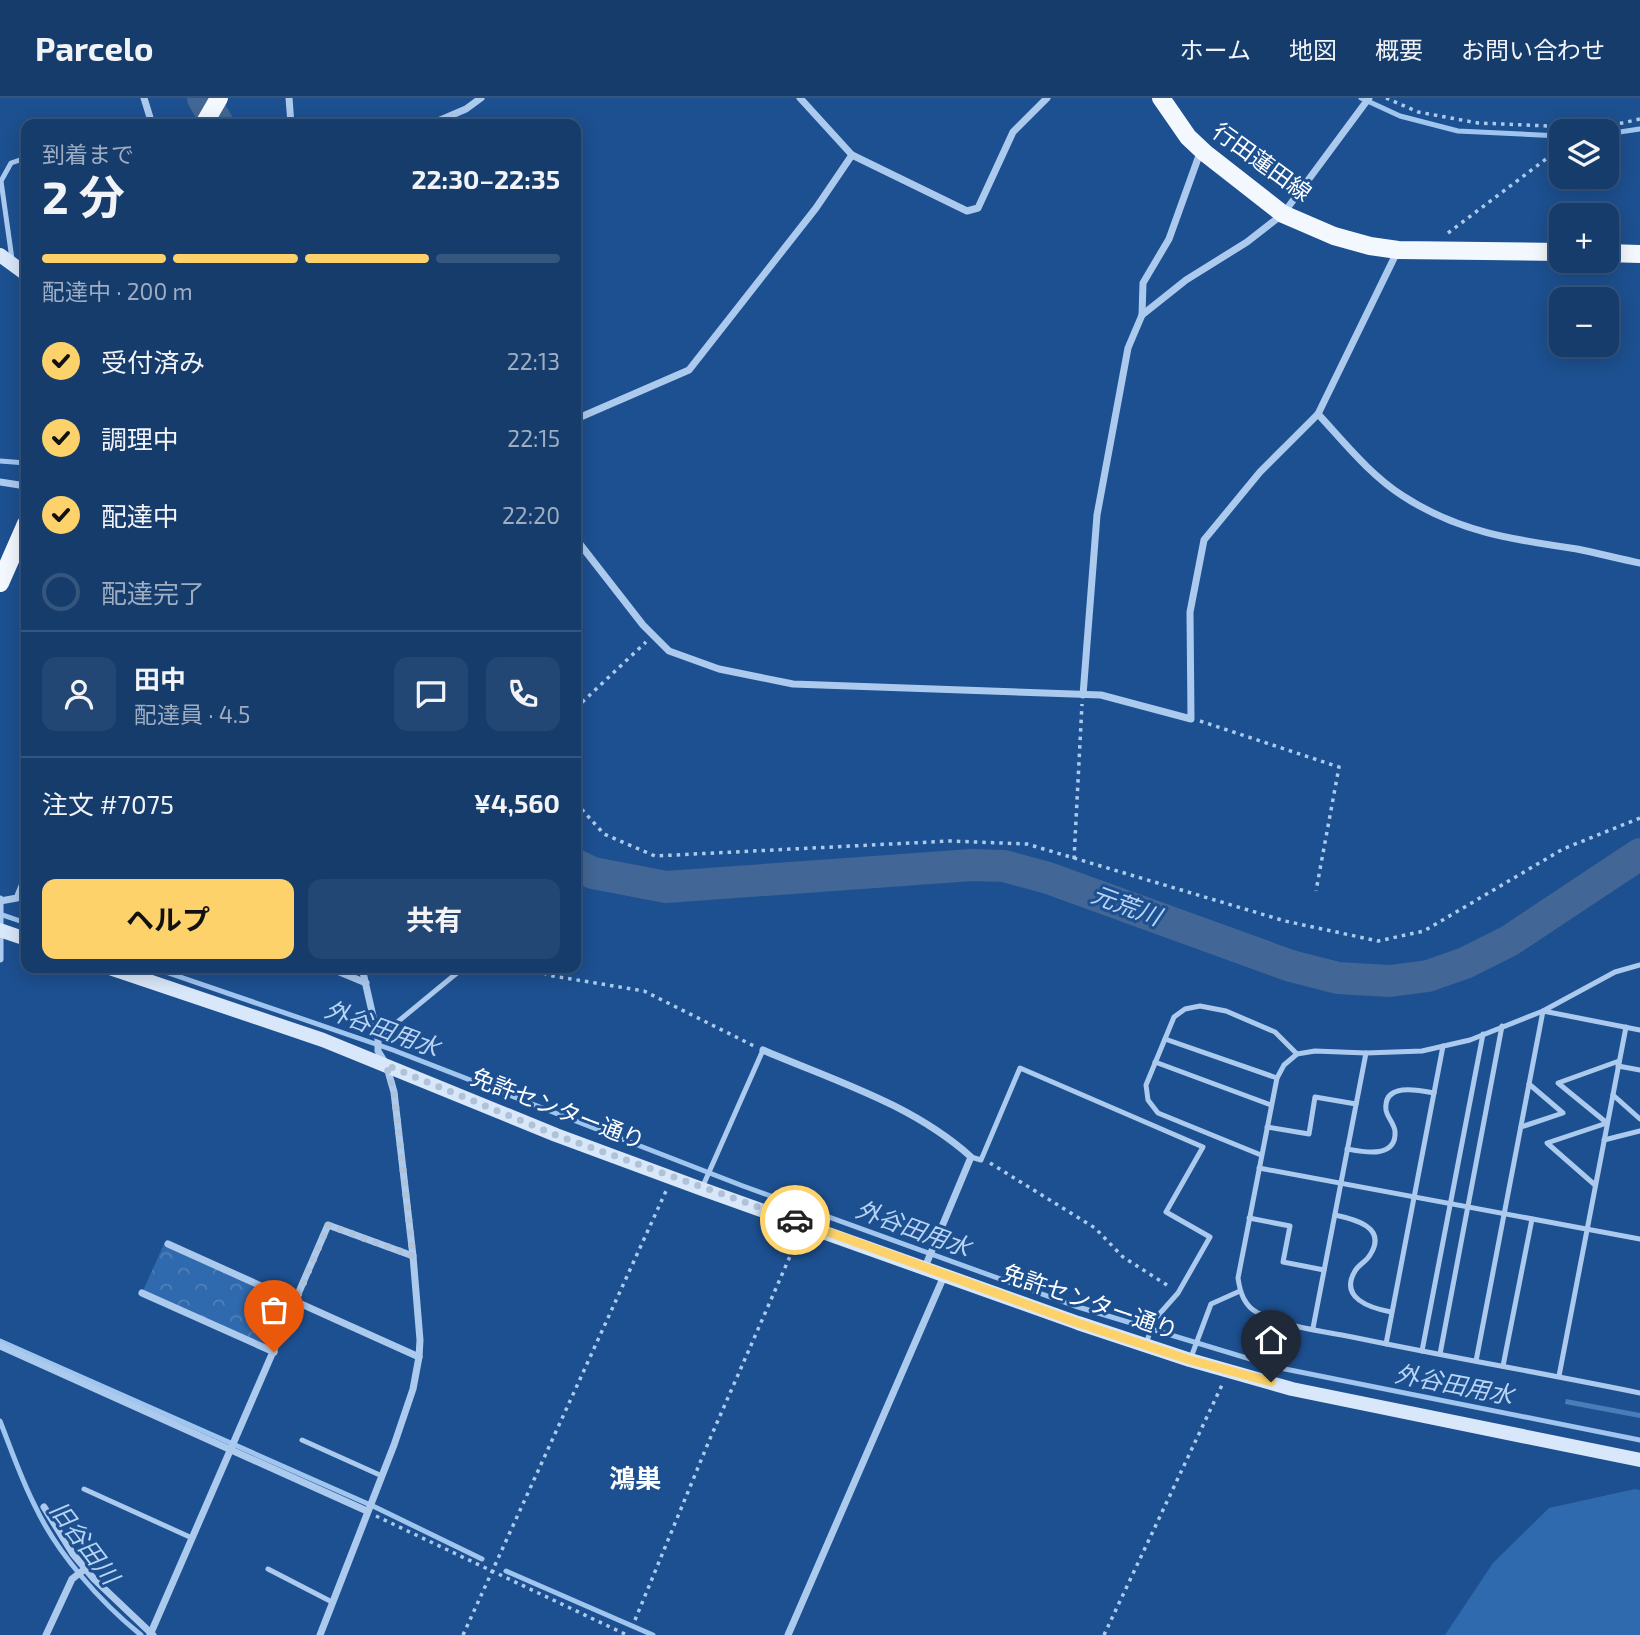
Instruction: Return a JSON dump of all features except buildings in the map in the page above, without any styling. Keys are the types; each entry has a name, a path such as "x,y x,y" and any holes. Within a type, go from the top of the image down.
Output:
{"main road":[{"path":"207,119 219,98"},
{"name":"行田蓮田線","path":"1161,98 1188,137 1201,149 1283,214 1334,236 1398,250 1549,252"},
{"path":"1619,253 1640,254"},
{"path":"0,583 21,535"}],"street":[{"path":"144,98 150,119"},
{"path":"289,98 291,119"},
{"path":"443,119 466,109 481,98"},
{"path":"800,98 852,155 967,211 978,208 1013,132 1047,98"},
{"path":"1142,315 1186,280 1247,242 1283,214 1369,98"},
{"path":"1083,695 1097,515 1128,348 1142,315 1143,283 1169,239 1201,149"},
{"path":"581,417 689,370 816,208 852,155"},
{"path":"581,545 668,651 719,669 793,684 1101,695 1191,719 1190,612 1204,540 1261,472 1318,414 1398,250"},
{"path":"6,259 21,270"},
{"path":"1318,414 1363,463 1401,495 1436,516 1477,531 1640,563"},
{"path":"0,482 21,485"},
{"path":"0,959 0,900 17,898 21,888"},
{"path":"1,930 21,937"},
{"name":"免許センター通り","path":"137,973 323,1040 556,1135 671,1178 944,1276 1190,1360 1333,1398 1640,1460"},
{"path":"342,973 366,983"},
{"path":"320,1635 382,1476 413,1388 419,1357 413,1256 394,1092 386,1065 378,1051 378,1038 363,973"},
{"path":"763,1050 911,1112 948,1136 971,1157 925,1267"},
{"path":"44,1507 85,1569 151,1634 328,1225 413,1256"},
{"path":"168,1244 419,1357"},
{"path":"788,1635 944,1276"},
{"path":"142,1293 274,1352"},
{"path":"0,1346 367,1511"},
{"path":"46,1635 72,1579 85,1569"}],"lane":[{"path":"6,259 1,181 3,173 11,163 21,160"},
{"path":"1640,965 1615,972 1543,1011 1470,1040 1422,1051 1315,1051 1297,1054 1284,1065 1277,1078 1238,1278 1240,1291 1248,1306 1258,1313 1386,1344 1640,1393"},
{"path":"378,1038 457,973"},
{"path":"1261,1155 1158,1113 1148,1100 1146,1085 1174,1017 1185,1009 1200,1006 1226,1011 1275,1032 1297,1054"},
{"path":"1543,1011 1640,1030"},
{"path":"1476,1361 1543,1011"},
{"path":"1440,1354 1502,1026"},
{"path":"1559,1376 1626,1027"},
{"path":"1422,1351 1483,1034"},
{"path":"1165,1039 1277,1078"},
{"path":"1386,1344 1443,1046"},
{"path":"702,1189 763,1050"},
{"path":"1313,1328 1366,1053"},
{"path":"1155,1062 1271,1105"},
{"path":"1607,1123 1558,1083 1619,1064 1640,1070"},
{"path":"971,1157 981,1160 1020,1068 1203,1147 1166,1212 1210,1237 1178,1293 1154,1320 1146,1344"},
{"path":"1521,1127 1563,1114 1529,1084"},
{"path":"1347,1149 1375,1153 1385,1150 1393,1141 1395,1130 1386,1111 1393,1093 1402,1088 1434,1093"},
{"path":"1613,1095 1640,1119"},
{"path":"1267,1127 1309,1134 1315,1097 1356,1104"},
{"path":"1595,1185 1547,1143 1607,1123"},
{"path":"1604,1140 1640,1131"},
{"path":"1259,1168 1640,1239"},
{"path":"1335,1215 1360,1220 1370,1228 1374,1240 1373,1250 1368,1259 1357,1267 1351,1279 1352,1291 1359,1301 1368,1307 1391,1312"},
{"path":"1249,1218 1290,1226 1283,1262 1324,1270"},
{"path":"1503,1366 1532,1219"},
{"path":"1190,1360 1212,1304 1240,1291"},
{"path":"302,1440 382,1476"},
{"path":"85,1489 192,1538"},
{"path":"268,1569 332,1602"}],"path":[{"path":"1386,98 1418,112 1451,120 1549,128"},
{"path":"1619,124 1640,119"},
{"path":"1436,251 1438,240 1549,157"},
{"path":"581,703 653,635"},
{"path":"1074,859 1083,695"},
{"path":"1191,719 1339,767 1316,891"},
{"path":"581,809 604,834 655,856 950,841 1027,844 1285,921 1378,941 1424,930 1563,849 1640,818"},
{"path":"543,973 644,991 763,1050"},
{"path":"981,1160 993,1164 1095,1228 1124,1257 1178,1293"},
{"path":"463,1635 671,1178"},
{"path":"635,1620 709,1441 805,1224"},
{"path":"1104,1635 1229,1371"},
{"path":"367,1511 620,1634 627,1635"}],"green space":[{"path":"165,1242 295,1302 274,1352 142,1293"},
{"path":"1640,1490 1640,1635 1445,1635 1493,1563 1549,1508"}],"waterway":[{"name":"元荒川","path":"203,98 215,119"},
{"path":"1361,98 1400,116 1458,131 1549,135"},
{"path":"1619,132 1640,129"},
{"path":"0,461 21,463"},
{"name":"元荒川","path":"581,867 593,873 666,887 972,865 1004,866 1048,878 1291,966 1338,978 1390,981 1428,976 1465,963 1509,941 1640,854"},
{"name":"外谷田用水","path":"0,914 21,921"},
{"name":"外谷田用水","path":"169,973 393,1050 743,1186 1075,1306 1280,1368 1640,1440"},
{"path":"0,1341 375,1507 482,1559"},
{"name":"旧谷田川","path":"0,1421 30,1496 55,1541 95,1592 141,1635"},
{"path":"506,1571 653,1635"}],"way so far":[{"path":"274,1352 328,1225 413,1256 394,1092 386,1065 556,1135 795,1220"}],"district":[{"name":"鴻巣","path":"635,1479"}],"route":[{"path":"795,1220 1078,1323 1190,1360 1271,1382"}]}
